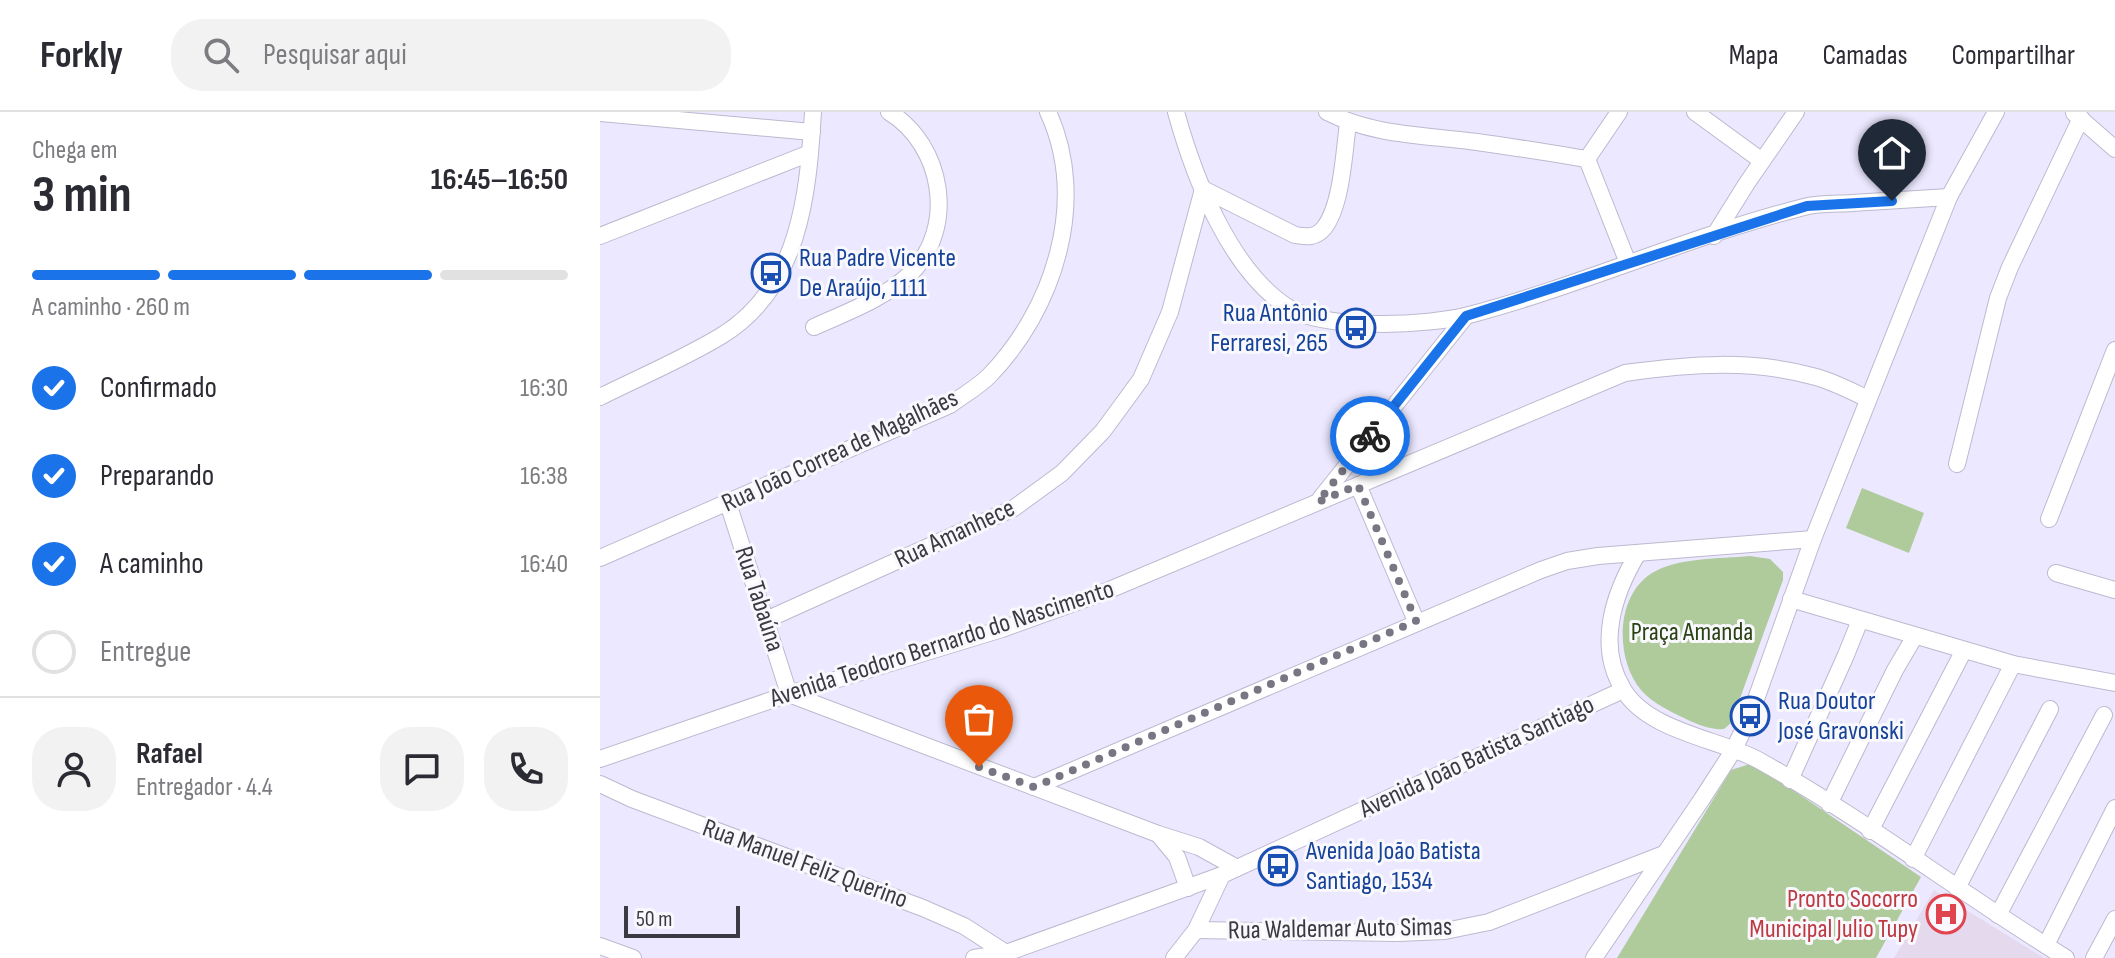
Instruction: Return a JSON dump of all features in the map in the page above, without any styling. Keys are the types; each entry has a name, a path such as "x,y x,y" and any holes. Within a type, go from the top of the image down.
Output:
{"street":[{"path":"600,397 723,335 763,301 787,263 800,224 813,112"},
{"path":"814,327 883,295 912,272 928,249 936,220 938,177 917,135 889,112"},
{"name":"Rua João Correa de Magalhães","path":"600,558 950,405 986,378 1011,351 1049,286 1063,227 1066,184 1063,154 1048,112"},
{"path":"1176,112 1203,189 1235,251 1266,289 1291,309 1315,318 1351,323 1466,316 1807,206 1949,197"},
{"path":"1327,112 1348,123 1398,134 1477,142 1587,159"},
{"path":"1587,159 1619,112"},
{"path":"1695,112 1762,161"},
{"path":"1714,236 1796,112"},
{"path":"1594,958 1733,751 1750,716 1813,539 1949,197 1996,112"},
{"path":"600,113 812,132"},
{"path":"1957,464 1998,298 2077,115 2115,149"},
{"path":"1203,189 1295,235 1316,235 1325,227 1332,212 1348,123"},
{"path":"600,236 810,153"},
{"path":"1587,159 1628,263"},
{"name":"Rua Amanhece","path":"766,620 1014,508 1062,473 1103,431 1141,379 1170,312 1203,189"},
{"path":"1318,502 1466,316"},
{"path":"2049,519 2115,350"},
{"name":"Avenida Teodoro Bernardo do Nascimento","path":"600,759 789,694 1002,629 1102,593 1625,373 1688,364 1773,368 1819,378 1868,399"},
{"path":"1358,485 1416,621"},
{"name":"Rua Tabaúna","path":"728,503 789,694"},
{"path":"1034,787 1416,621 1567,561 1813,539"},
{"path":"1638,553 1625,574 1614,605 1608,636 1612,662 1623,690 1638,708 1672,727 1758,759 2066,958"},
{"path":"2056,573 2115,590"},
{"path":"1791,599 2013,664 2115,683"},
{"path":"1790,780 1860,620"},
{"path":"1829,804 1888,683 1915,636"},
{"path":"1870,831 1964,650"},
{"path":"1913,859 2013,664"},
{"name":"Avenida João Batista Santiago","path":"974,958 1006,953 1230,871 1623,690"},
{"path":"789,694 1199,847 1230,871 1196,930 1174,958"},
{"path":"1957,888 2050,709"},
{"path":"1998,915 2104,715"},
{"name":"Rua Manuel Feliz Querino","path":"600,784 632,799 923,908 964,926 1006,953"},
{"path":"2046,945 2115,808"},
{"path":"1158,834 1177,857 1188,888"},
{"name":"Rua Waldemar Auto Simas","path":"1196,930 1445,931 1489,922 1664,854"},
{"path":"2094,958 2115,919"},
{"path":"600,946 633,958"}],"shaded area":[{"name":"Pronto Socorro Municipal Julio Tupy","path":"1934,890 1937,892 2044,958 1894,958"}],"green space":[{"path":"1862,488 1924,513 1909,553 1846,528"},
{"name":"Praça Amanda","path":"1750,556 1770,559 1783,572 1783,580 1731,723 1724,729 1710,728 1663,707 1641,690 1632,677 1623,645 1625,612 1640,583 1663,568 1700,560"},
{"path":"1753,763 1921,877 1876,958 1617,958 1731,770"}],"way so far":[{"path":"979,767 1034,787 1416,621 1358,485 1318,502 1370,436"}],"place":[{"name":"Rua Padre Vicente De Araújo, 1111","path":"771,273"},
{"name":"Rua Antônio Ferraresi, 265","path":"1356,328"},
{"name":"Rua Doutor José Gravonski","path":"1750,716"},
{"name":"Avenida João Batista Santiago, 1534","path":"1278,866"},
{"name":"Pronto Socorro Municipal Julio Tupy","path":"1946,914"}],"route":[{"path":"1370,436 1466,316 1807,206 1892,201"}]}
